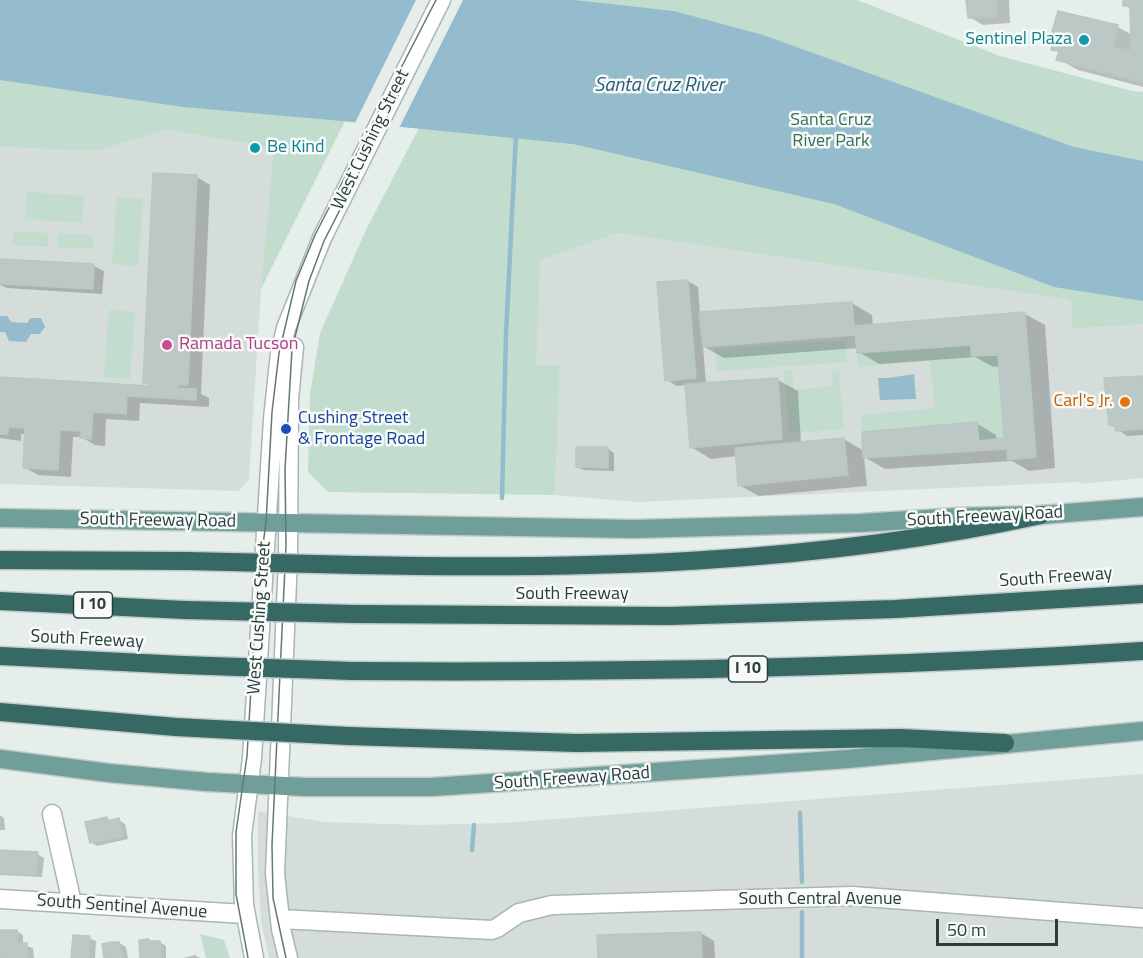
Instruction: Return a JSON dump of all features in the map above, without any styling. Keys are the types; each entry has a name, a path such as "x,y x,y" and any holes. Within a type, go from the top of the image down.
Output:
{"highway":[{"path":"0,560 568,567 700,562 879,544 964,531 1041,515"},
{"name":"South Freeway","path":"0,601 354,615 682,616 895,609 1143,594"},
{"name":"South Freeway","path":"0,656 352,671 702,670 877,665 1143,651"},
{"path":"0,712 176,727 348,736 577,743 900,738 1005,743"}],"main road":[{"name":"South Freeway Road","path":"0,518 634,529 816,525 1041,515 1143,507"},
{"name":"South Freeway Road","path":"0,759 149,777 279,786 393,788 469,786 848,759 1143,731"}],"street":[{"name":"West Cushing Street","path":"254,958 245,914 242,854 252,758 273,419 280,353 286,328 322,238 441,0"},
{"name":"West Cushing Street","path":"288,958 280,919 275,874 288,523 291,368 304,281"},
{"path":"52,814 72,903"},
{"name":"South Central Avenue","path":"280,919 492,930 519,914 552,905 852,896 1143,918"},
{"name":"South Sentinel Avenue","path":"0,899 245,914"}],"shaded area":[{"path":"167,130 275,148 261,289 249,479 239,491 0,484 0,147 94,151"},
{"path":"617,233 1071,300 1072,329 1143,324 1143,478 1080,484 1080,482 638,502 555,495 560,365 530,365 538,258"},
{"path":"1143,774 1143,958 269,958 261,921 258,811 325,822 419,825 504,823"}],"green space":[{"name":"Santa Cruz River Park","path":"0,0 857,0 1000,56 1143,92 1143,324 1072,329 1071,300 617,233 540,260 536,365 560,365 555,495 328,492 308,472 310,394 320,333 367,228 464,41 349,113 261,289 274,148 167,130 95,151 0,147"},
{"path":"27,192 84,196 82,223 25,219"},
{"path":"117,197 143,199 138,266 112,264"},
{"path":"13,231 48,233 48,247 12,245"},
{"path":"58,233 93,235 93,249 57,247"},
{"path":"109,310 135,312 130,379 104,377"},
{"path":"845,340 847,362 717,371 715,349"},
{"path":"971,345 971,356 998,355 1004,438 979,441 976,422 862,432 861,415 935,408 930,361 859,367 857,353"},
{"path":"792,370 794,390 833,386 832,371 839,371 844,429 789,433 784,371"},
{"path":"200,934 224,940 230,958 206,958"}],"water":[{"name":"Santa Cruz River","path":"0,0 574,0 674,11 763,35 1074,147 1143,161 1143,301 1054,287 834,204 573,144 183,107 0,80"},
{"path":"0,316 7,316 11,322 27,323 31,318 41,318 45,327 40,334 31,334 26,342 9,341 5,332 0,332"},
{"path":"914,374 916,399 880,400 878,378"}],"pier":[{"path":"416,0 463,0 398,130 354,125"}],"building":[{"path":"966,0 996,0 997,16 968,18"},
{"name":"Sentinel Plaza","path":"1123,0 1143,0 1143,82 1056,60 1059,51 1051,50 1056,33 1052,32 1058,11 1118,25 1113,47 1131,51 1130,6 1123,6"},
{"name":"Ramada Tucson","path":"153,173 197,175 188,385 177,385 177,388 196,389 196,400 127,396 126,414 93,412 91,439 80,438 81,431 60,430 58,470 23,468 25,428 8,427 8,434 0,434 0,377 149,386 143,383"},
{"path":"0,259 94,264 93,289 0,284"},
{"path":"688,280 696,378 665,381 657,282"},
{"path":"852,302 854,326 1025,312 1036,457 1008,460 1007,449 863,458 862,432 977,422 979,441 1004,438 998,355 971,356 971,345 857,353 855,335 703,347 699,312"},
{"name":"Carl's Jr.","path":"1143,376 1143,429 1116,431 1115,426 1109,425 1104,378"},
{"path":"778,378 782,439 690,448 685,384"},
{"path":"844,438 848,475 738,486 735,448"},
{"path":"576,447 608,447 608,468 576,467"},
{"path":"107,817 108,821 119,818 123,836 90,843 85,822"},
{"path":"0,850 38,852 36,875 0,873"},
{"path":"0,930 17,930 17,943 27,943 28,958 0,958"},
{"path":"701,932 702,958 598,958 597,935"},
{"path":"73,935 90,936 89,958 71,958"},
{"path":"149,939 149,941 160,941 161,958 140,958 139,940"},
{"path":"119,942 123,958 104,958 102,944"}],"waterway":[{"path":"502,498 506,334 516,135"},
{"path":"800,813 802,882"},
{"path":"472,850 474,825"},
{"path":"802,912 802,958"}],"tram line":[{"path":"248,958 236,894 236,832 247,756 257,587 266,523 272,412 279,353 296,281 315,235 436,0"},
{"path":"286,958 273,898 272,845 286,545 285,469 292,349 309,281 324,241 403,86"}],"place":[{"name":"Sentinel Plaza","path":"1084,40"},
{"name":"Be Kind","path":"255,148"},
{"name":"Ramada Tucson","path":"167,345"},
{"name":"Carl's Jr.","path":"1125,402"},
{"name":"Cushing Street & Frontage Road","path":"286,429"}]}
